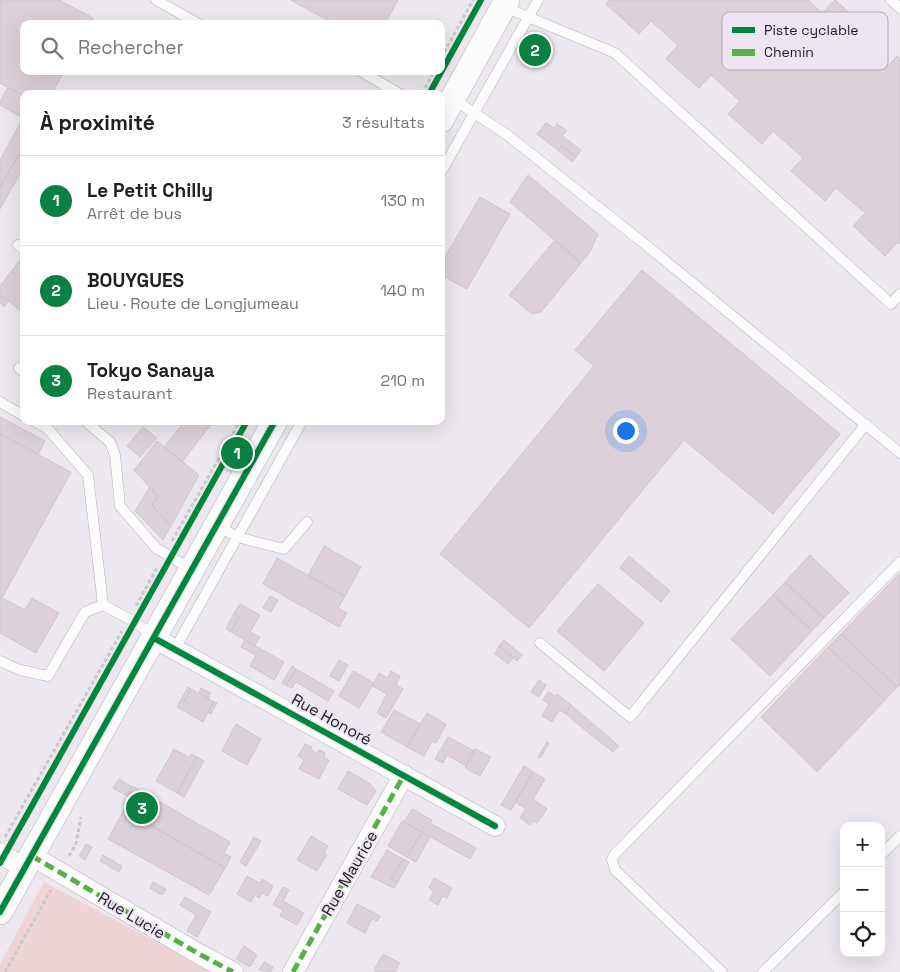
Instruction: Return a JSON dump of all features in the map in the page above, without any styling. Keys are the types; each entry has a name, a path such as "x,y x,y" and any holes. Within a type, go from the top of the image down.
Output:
{"street":[{"path":"445,101 497,2"},
{"path":"0,912 28,862 165,643 176,560 227,531 270,425"},
{"name":"Rue Honoré","path":"165,643 495,826"},
{"name":"Rue Maurice","path":"293,972 404,774"},
{"name":"Rue Lucie","path":"2,845 28,862 60,872 198,954 233,972"}],"lane":[{"path":"156,0 192,20"},
{"path":"445,165 538,0"},
{"path":"891,0 900,8"},
{"path":"497,2 615,53 891,304 900,294"},
{"path":"367,75 393,90"},
{"path":"445,110 474,114 506,134 646,245 900,452"},
{"path":"0,402 20,414"},
{"path":"540,643 630,717 866,424"},
{"path":"41,425 47,428 88,475 103,605"},
{"path":"90,425 110,442 114,455 120,506 156,548 176,560"},
{"path":"0,660 20,670 48,676 85,612 103,605 132,620 165,643 227,531 299,425"},
{"path":"227,531 284,549 307,522"},
{"path":"722,972 615,870 612,859 622,846 900,562"},
{"path":"885,851 900,836"},
{"path":"763,972 840,896"}],"path":[{"path":"445,51 473,0"},
{"path":"445,101 497,2"},
{"path":"424,90 432,75"},
{"path":"176,560 238,425"},
{"path":"2,845 132,620 176,560 245,425"},
{"path":"59,758 132,620"},
{"path":"5,972 76,844 80,816"}],"shaded area":[{"path":"44,882 213,972 0,972 0,964"}],"building":[{"path":"0,0 59,0 93,18 92,20 20,20 20,75 62,75 54,90 20,90 20,94 0,83"},
{"path":"291,0 398,0 387,20 327,20"},
{"path":"609,0 808,0 821,12 722,12 722,70 888,70 888,66 897,56 900,58 900,244 898,242 885,256 853,226 865,213 836,188 825,201 791,171 803,158 773,131 762,144 728,114 740,101 711,75 699,88 666,59 678,45 651,21 639,34 606,4"},
{"path":"835,0 849,12 823,12"},
{"path":"534,43 543,48 537,58 528,53"},
{"path":"8,87 20,94 20,116 0,105"},
{"path":"20,123 20,152 0,188 0,160"},
{"path":"546,123 554,128 557,124 567,131 562,136 581,150 576,157 562,146 559,151 537,134"},
{"path":"562,146 576,157 572,162 559,151"},
{"path":"20,152 20,173 0,209 0,188"},
{"path":"528,175 598,234 590,252 581,263 510,202"},
{"path":"480,197 510,214 467,289 445,277 445,257"},
{"path":"555,240 581,263 541,312 532,314 509,295"},
{"path":"20,260 20,310 0,295 0,286"},
{"path":"642,270 840,434 773,514 684,440 529,628 440,554 594,366 575,350"},
{"path":"0,295 8,301 4,307 0,303"},
{"path":"0,417 45,441 38,454 0,434"},
{"path":"182,425 211,425 182,462 164,447"},
{"path":"143,427 157,438 140,457 127,446"},
{"path":"0,434 71,472 2,598 25,610 32,598 59,613 36,653 0,633"},
{"path":"157,441 199,475 171,526 152,505 158,496 134,470"},
{"path":"150,487 158,496 152,505 171,526 163,540 135,511"},
{"path":"324,546 361,567 345,596 308,576"},
{"path":"810,555 849,593 824,618 785,582"},
{"path":"629,556 670,591 661,602 620,568"},
{"path":"277,558 345,596 338,608 347,613 339,627 263,584"},
{"path":"900,573 900,685 897,687 841,634"},
{"path":"785,582 824,618 812,631 773,595"},
{"path":"598,584 644,623 604,671 557,631"},
{"path":"773,595 812,631 770,676 731,639"},
{"path":"270,596 278,600 271,612 263,608"},
{"path":"240,604 260,615 250,632 260,637 255,645 231,632 239,616 234,613"},
{"path":"234,613 239,616 231,632 226,629"},
{"path":"841,634 897,687 885,700 828,647"},
{"path":"245,640 284,662 274,680 250,666 256,655 241,647"},
{"path":"504,640 522,655 517,661 499,646"},
{"path":"499,646 513,658 508,664 495,654"},
{"path":"828,647 885,700 817,772 761,717"},
{"path":"339,660 348,665 339,681 330,676"},
{"path":"292,666 296,669 286,685 282,683"},
{"path":"296,669 334,691 328,701 296,682 292,688 286,685"},
{"path":"353,671 374,683 359,708 339,696"},
{"path":"391,671 400,676 396,685 403,689 386,718 377,713 387,694 372,686 379,673 388,678"},
{"path":"539,680 546,685 539,697 531,692"},
{"path":"188,687 191,689 184,702 181,700"},
{"path":"201,688 211,693 208,698 199,693"},
{"path":"191,689 214,702 203,722 177,707 181,700 184,702"},
{"path":"548,692 556,696 557,694 571,705 566,714 559,710 552,722 542,716 549,704 543,700"},
{"path":"214,702 217,703 211,714 208,712"},
{"path":"571,705 592,723 585,730 566,714"},
{"path":"394,710 420,724 407,747 381,732"},
{"path":"427,713 446,724 436,743 432,741 424,756 407,747"},
{"path":"592,723 619,746 613,752 585,730"},
{"path":"236,724 261,739 247,765 222,751"},
{"path":"448,737 474,751 466,766 447,755 443,763 435,759"},
{"path":"547,742 549,743 540,758 538,757"},
{"path":"305,744 312,747 311,750 317,754 319,750 325,753 323,757 329,760 319,779 299,769 304,760 298,756"},
{"path":"174,749 189,757 191,754 197,757 177,793 156,781"},
{"path":"475,749 491,757 480,776 465,768"},
{"path":"197,757 204,761 184,797 177,793"},
{"path":"524,766 533,772 511,810 501,805"},
{"path":"348,771 370,784 376,791 367,805 338,789"},
{"path":"533,772 545,779 533,799 547,809 537,823 534,821 530,825 520,818 526,809 515,802"},
{"path":"119,779 132,787 127,796 113,788"},
{"path":"132,786 230,842 224,853 231,857 225,868 124,810 131,798 127,796"},
{"path":"412,809 432,820 430,823 476,848 470,859 404,822"},
{"path":"124,810 225,868 209,895 108,839"},
{"path":"402,821 422,832 407,857 388,846"},
{"path":"422,832 430,837 416,862 407,857"},
{"path":"311,836 328,846 324,853 327,854 317,871 297,860"},
{"path":"254,837 261,841 246,866 240,862"},
{"path":"86,844 92,847 85,860 79,856"},
{"path":"387,850 403,859 391,879 398,882 394,888 371,877"},
{"path":"103,855 122,866 119,872 100,861"},
{"path":"403,859 409,862 398,882 391,879"},
{"path":"247,876 260,883 262,879 273,886 268,896 262,893 259,898 255,895 251,902 237,894"},
{"path":"434,878 452,888 447,898 442,896 438,905 429,900 434,891 429,888"},
{"path":"153,882 166,889 162,895 150,888"},
{"path":"283,887 289,890 283,901 304,913 297,925 280,916 283,910 273,905"},
{"path":"185,897 211,912 197,937 187,931 196,915 180,905"},
{"path":"357,904 380,916 377,921 372,919 365,933 347,923"},
{"path":"244,946 257,955 250,967 236,959"},
{"path":"383,954 400,963 395,972 377,972 374,970"},
{"path":"264,962 273,967 271,972 259,970"}],"marked path":[{"path":"293,972 404,775"},
{"path":"32,856 233,972"}],"cycle path":[{"path":"445,65 481,0"},
{"path":"431,90 440,75"},
{"path":"0,863 245,425"},
{"path":"0,912 273,425"},
{"path":"154,638 495,826"}],"place":[{"name":"BOUYGUES","path":"535,50"},
{"name":"Le Petit Chilly","path":"237,453"},
{"name":"Tokyo Sanaya","path":"142,808"}]}
